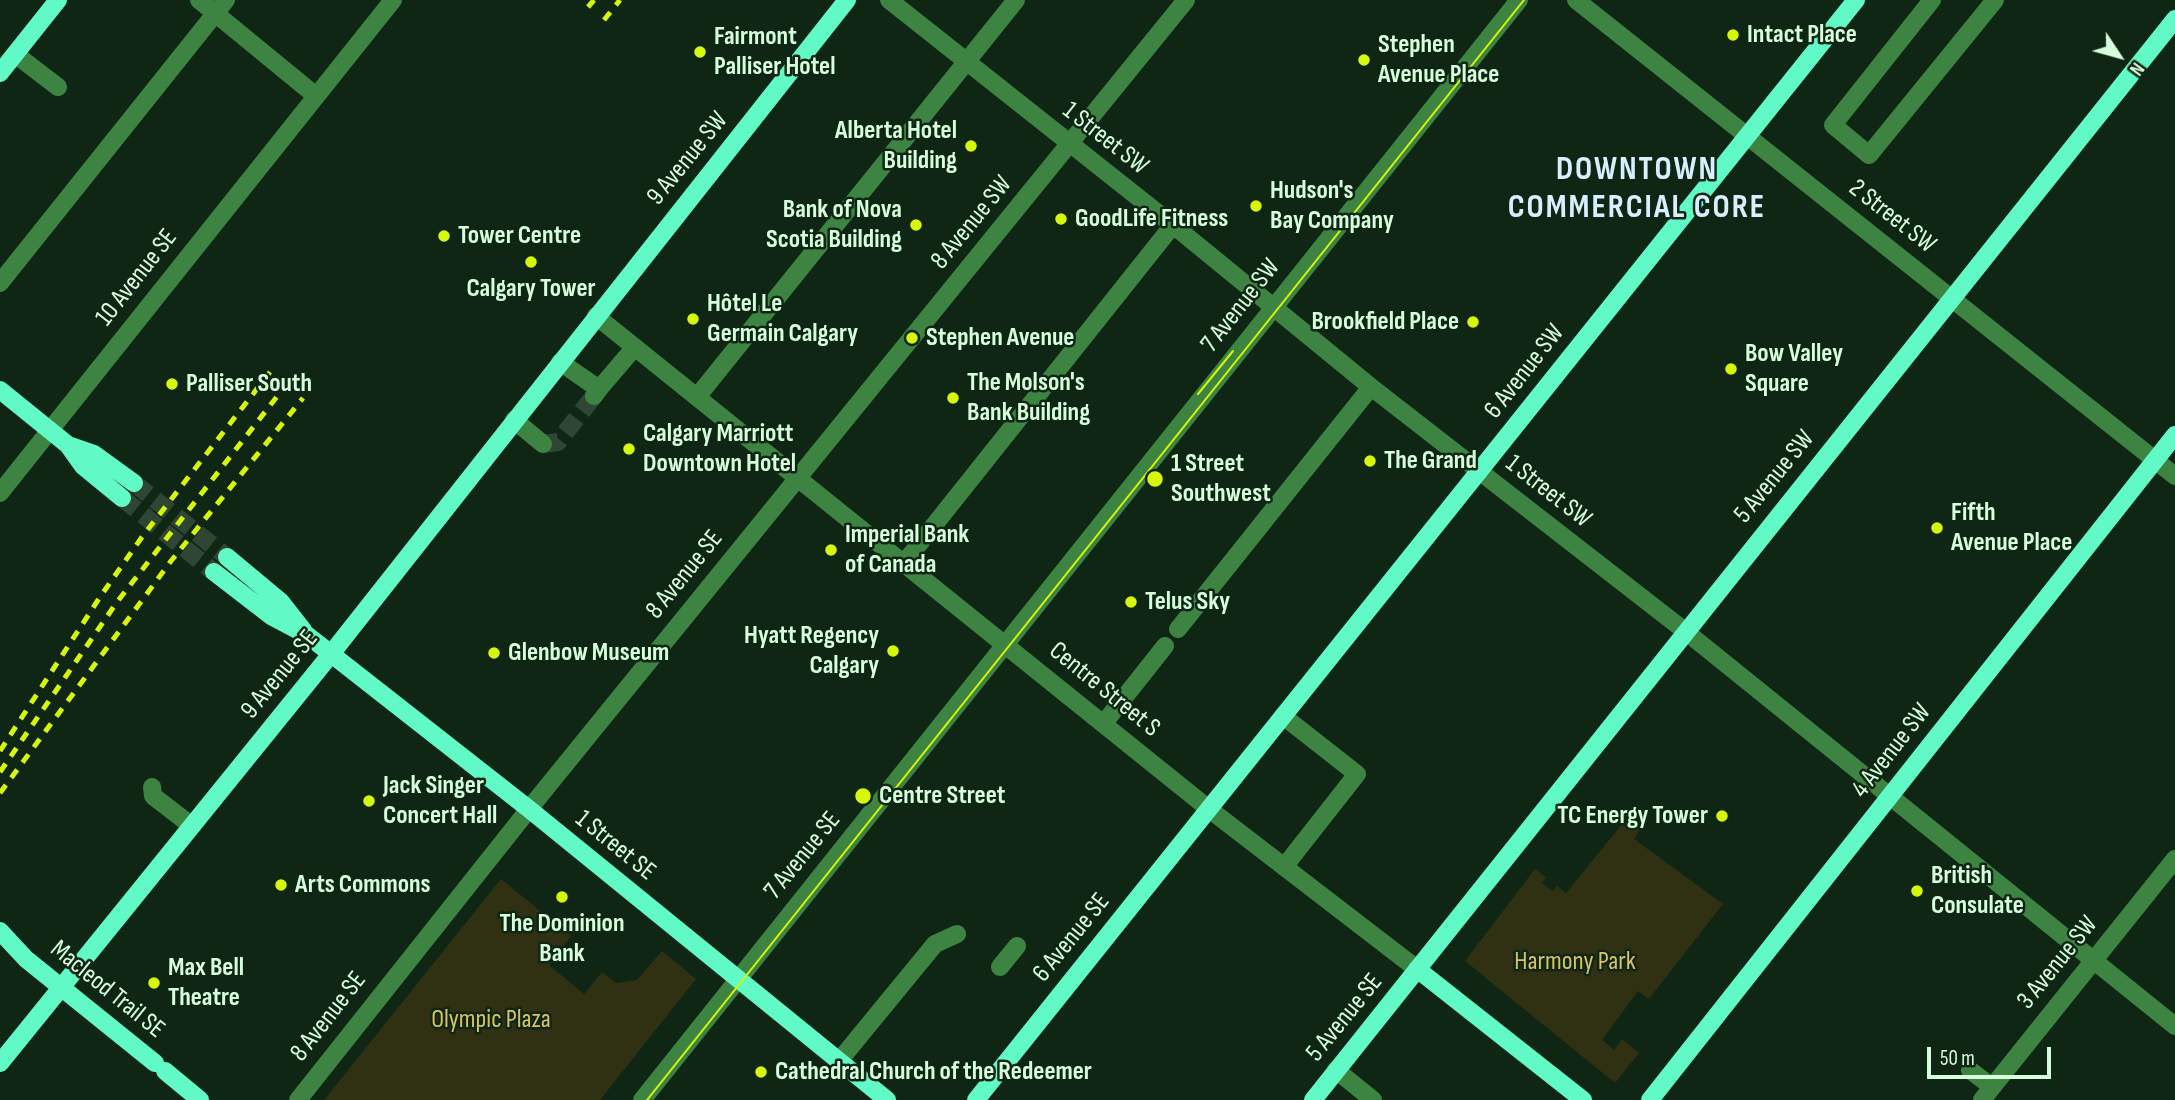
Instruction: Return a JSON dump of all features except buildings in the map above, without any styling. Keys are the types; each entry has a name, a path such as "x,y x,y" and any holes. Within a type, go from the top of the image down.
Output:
{"main road":[{"path":"0,73 58,0"},
{"name":"9 Avenue SW","path":"596,316 846,0"},
{"name":"6 Avenue SW","path":"1209,809 1856,0"},
{"name":"5 Avenue SW","path":"1417,969 2175,19"},
{"name":"9 Avenue SE","path":"0,1063 331,654 596,316"},
{"path":"0,390 68,445 83,466 122,498"},
{"name":"4 Avenue SW","path":"1650,1100 2175,435"},
{"path":"68,445 94,454 134,483"},
{"name":"1 Street SE","path":"227,556 281,602 307,635"},
{"name":"1 Street SE","path":"214,572 271,616 307,635 528,809 887,1100"},
{"name":"6 Avenue SE","path":"976,1100 1209,809"},
{"name":"Macleod Trail SE","path":"0,931 61,988 201,1100"},
{"name":"Macleod Trail SE","path":"0,945 26,958"},
{"name":"5 Avenue SE","path":"1313,1100 1417,969"},
{"name":"Centre Street S","path":"1417,969 1583,1100"}],"street":[{"path":"199,0 221,7 316,96"},
{"name":"10 Avenue SE","path":"0,493 393,0"},
{"name":"1 Street SW","path":"889,0 1478,472 1685,631 2094,960 2172,1017"},
{"path":"698,397 1016,0"},
{"name":"8 Avenue SW","path":"799,478 1186,0"},
{"name":"7 Avenue SW","path":"1006,645 1519,0"},
{"name":"2 Street SW","path":"1576,0 2175,476"},
{"path":"1932,0 1833,125 1869,155 1995,0"},
{"path":"0,284 108,154 221,7"},
{"path":"15,54 58,87"},
{"path":"904,563 1173,225"},
{"name":"Centre Street S","path":"596,316 1209,809 1417,969"},
{"path":"560,362 597,393 635,347"},
{"path":"1178,629 1371,387"},
{"path":"514,420 543,444"},
{"name":"8 Avenue SE","path":"298,1100 528,809 799,478"},
{"name":"7 Avenue SE","path":"642,1100 1006,645"},
{"path":"1104,723 1166,646"},
{"path":"1283,716 1357,774 1284,867"},
{"path":"152,787 153,796 192,826"},
{"name":"3 Avenue SW","path":"1987,1094 2175,859"},
{"path":"839,1061 935,944 957,934"},
{"path":"1000,967 1017,946"},
{"path":"1336,1070 1373,1100"},
{"path":"1970,1070 1987,1094"}],"green space":[{"name":"Harmony Park","path":"1627,818 1640,829 1634,839 1723,904 1649,999 1638,991 1602,1040 1614,1050 1622,1039 1639,1053 1615,1083 1465,961 1535,869 1546,877 1542,883 1553,891 1557,886 1566,893"},
{"name":"Olympic Plaza","path":"501,879 571,936 549,965 584,994 602,972 616,983 637,980 662,951 696,979 600,1100 324,1100"}],"tunnel":[{"path":"543,444 558,442 594,396"},
{"path":"134,483 227,557"},
{"path":"122,498 214,572"}],"tram line":[{"path":"647,1100 1524,0"},
{"path":"1198,394 1233,351"}],"railway":[{"path":"588,7 594,0"},
{"path":"604,20 620,0"},
{"path":"0,751 142,537 270,372"},
{"path":"0,772 117,602 286,385"},
{"path":"0,793 171,561 303,398"}],"place":[{"name":"Intact Place","path":"1733,35"},
{"name":"Fairmont Palliser Hotel","path":"700,52"},
{"name":"Stephen Avenue Place","path":"1364,60"},
{"name":"Alberta Hotel Building","path":"971,146"},
{"name":"Hudson's Bay Company","path":"1256,206"},
{"name":"GoodLife Fitness","path":"1061,219"},
{"name":"Bank of Nova Scotia Building","path":"916,225"},
{"name":"Tower Centre","path":"444,236"},
{"name":"Calgary Tower","path":"531,262"},
{"name":"Hôtel Le Germain Calgary","path":"693,319"},
{"name":"Brookfield Place","path":"1473,322"},
{"name":"Stephen Avenue","path":"912,338"},
{"name":"Bow Valley Square","path":"1731,369"},
{"name":"Palliser South","path":"172,384"},
{"name":"The Molson's Bank Building","path":"953,398"},
{"name":"Calgary Marriott Downtown Hotel","path":"629,449"},
{"name":"The Grand","path":"1370,461"},
{"name":"1 Street Southwest","path":"1155,479"},
{"name":"Fifth Avenue Place","path":"1937,528"},
{"name":"Imperial Bank of Canada","path":"831,550"},
{"name":"Telus Sky","path":"1131,602"},
{"name":"Hyatt Regency Calgary","path":"893,651"},
{"name":"Glenbow Museum","path":"494,653"},
{"name":"Centre Street","path":"863,796"},
{"name":"Jack Singer Concert Hall","path":"369,801"},
{"name":"TC Energy Tower","path":"1722,816"},
{"name":"Arts Commons","path":"281,885"},
{"name":"British Consulate","path":"1917,891"},
{"name":"The Dominion Bank","path":"562,897"},
{"name":"Max Bell Theatre","path":"154,983"},
{"name":"Cathedral Church of the Redeemer","path":"761,1072"}],"district":[{"name":"DOWNTOWN COMMERCIAL CORE","path":"1637,190"}]}
